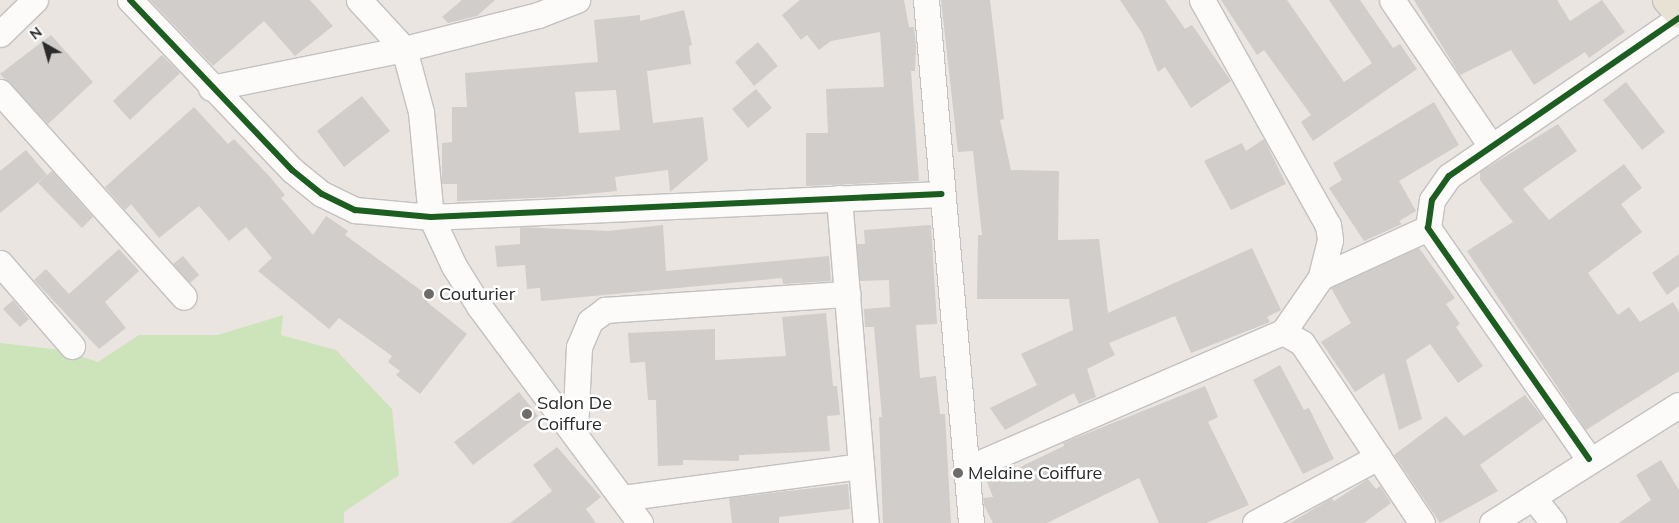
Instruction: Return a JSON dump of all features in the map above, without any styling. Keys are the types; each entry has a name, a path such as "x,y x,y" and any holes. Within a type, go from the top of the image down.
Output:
{"main road":[{"path":"1667,0 1679,14"}],"street":[{"path":"0,34 35,0"},
{"path":"130,0 211,88 292,170 322,194 355,210 431,217 941,194"},
{"path":"359,0 404,49 421,112 431,217 478,306 575,431 640,523"},
{"path":"211,88 404,49 538,15 576,0"},
{"path":"926,0 970,523"},
{"path":"966,469 1283,332 1321,277 1330,240 1328,225 1202,0"},
{"path":"1392,0 1491,146"},
{"path":"1589,459 1428,228 1432,200 1448,176 1679,18"},
{"path":"0,92 184,297"},
{"path":"839,198 866,523"},
{"path":"1321,277 1428,228"},
{"path":"0,263 72,346"},
{"path":"575,431 579,347 590,321 605,310 847,294"},
{"path":"1283,332 1302,342 1422,523"},
{"path":"1492,523 1589,459 1679,405"},
{"path":"1255,523 1378,457"},
{"path":"622,498 861,466"},
{"path":"1533,497 1553,523"}],"green space":[{"path":"283,315 281,335 336,350 392,409 399,475 344,512 344,523 0,523 0,343 62,350 98,362 139,335 218,335"}],"building":[{"path":"150,0 310,0 333,26 295,56 264,21 213,66"},
{"path":"462,0 495,0 477,16 448,23 442,17"},
{"path":"800,0 904,0 909,27 914,27 916,47 915,71 911,71 919,181 806,186 806,133 828,133 826,89 884,87 880,32 831,41 819,50 807,35 801,40 782,15"},
{"path":"941,0 990,0 1004,119 1000,120 1011,170 1059,171 1058,240 1099,239 1108,313 1252,248 1281,310 1267,317 1270,322 1191,353 1175,316 1109,343 1115,355 1087,369 1096,397 1079,404 1074,393 1005,430 990,408 1037,385 1021,354 1073,330 1069,299 977,299 978,235 982,235 973,151 958,152"},
{"path":"1120,0 1165,0 1185,29 1192,25 1231,81 1191,108 1165,67 1158,72 1142,33"},
{"path":"1221,0 1287,0 1344,82 1372,63 1329,0 1360,0 1393,48 1400,44 1417,69 1313,141 1301,122 1311,115 1264,50 1257,55"},
{"path":"1414,0 1557,0 1570,21 1602,0 1625,32 1589,58 1585,52 1534,85 1511,50 1460,75"},
{"path":"684,10 692,45 689,46 691,64 647,71 653,123 703,117 708,160 670,192 668,170 615,177 617,191 557,197 457,201 457,184 442,184 442,143 452,142 452,107 467,107 465,73 598,62 594,20 640,15 640,21","holes":["616,90 620,130 579,133 575,92"]},
{"path":"51,35 93,82 48,124 0,74"},
{"path":"758,42 778,66 754,86 735,62"},
{"path":"162,55 180,73 130,120 113,101"},
{"path":"1626,82 1665,132 1642,150 1603,100"},
{"path":"756,89 772,108 748,128 732,109"},
{"path":"362,96 390,131 344,167 317,131"},
{"path":"1434,102 1459,145 1399,181 1416,211 1399,221 1402,224 1364,241 1329,188 1342,180 1333,163"},
{"path":"194,107 228,144 234,139 270,177 285,195 281,198 313,235 326,216 348,231 345,235 430,297 427,302 467,334 420,394 396,375 400,371 388,362 392,356 339,318 329,329 258,271 272,258 246,227 229,241 199,206 159,238 131,204 125,210 105,187"},
{"path":"1558,124 1577,151 1523,189 1549,220 1624,164 1642,188 1621,204 1642,232 1588,273 1618,315 1629,307 1640,322 1673,302 1679,312 1679,371 1586,430 1467,251 1513,222 1480,180 1480,172"},
{"path":"1264,139 1286,184 1231,210 1204,161 1242,143 1246,151"},
{"path":"26,150 47,175 0,213 0,171"},
{"path":"52,171 93,217 82,228 38,183"},
{"path":"663,225 666,271 829,256 831,281 783,284 782,278 541,301 540,288 527,289 525,265 497,267 495,246 520,244 520,227 608,231"},
{"path":"931,225 937,324 916,325 920,378 936,376 940,414 945,414 951,523 883,523 879,417 882,417 874,327 865,327 864,309 890,307 889,280 860,281 857,244 865,244 864,230"},
{"path":"1419,248 1455,298 1446,304 1460,324 1456,327 1483,366 1458,383 1430,344 1406,360 1422,419 1399,430 1384,373 1355,392 1321,342 1351,323 1331,288"},
{"path":"119,249 139,271 105,302 126,328 99,349 34,280 46,269 69,294"},
{"path":"1679,254 1679,286 1667,295 1652,273"},
{"path":"183,256 199,275 190,283 173,264"},
{"path":"13,300 29,319 20,327 3,309"},
{"path":"826,313 833,386 837,386 840,415 827,416 830,451 739,455 739,461 683,460 683,465 658,466 656,400 648,400 645,362 630,363 628,333 715,329 715,360 786,356 782,317"},
{"path":"1280,365 1304,410 1309,408 1334,459 1303,474 1253,380"},
{"path":"1205,386 1218,417 1208,422 1249,505 1206,523 1159,523 1139,478 1047,523 993,523 984,505 983,498 993,497 985,477 1015,466 1016,469 1064,446 1063,443"},
{"path":"519,392 538,416 473,465 454,442"},
{"path":"1525,395 1544,419 1480,465 1498,491 1440,523 1394,455 1446,416 1464,436"},
{"path":"557,447 601,497 586,509 596,523 510,523 552,491 533,465"},
{"path":"1661,460 1679,490 1679,523 1619,523 1651,500 1636,475"},
{"path":"1368,479 1376,489 1380,486 1391,503 1364,523 1290,523 1332,498 1334,501"},
{"path":"848,484 850,509 779,517 779,523 732,523 729,498"}],"cycle path":[{"path":"130,0 292,170 322,194 355,210 431,217 941,194"},
{"path":"1589,459 1428,228 1432,200 1449,176 1679,18"}],"place":[{"name":"Couturier","path":"429,294"},
{"name":"Salon De Coiffure","path":"527,414"},
{"name":"Melaine Coiffure","path":"958,473"}]}
